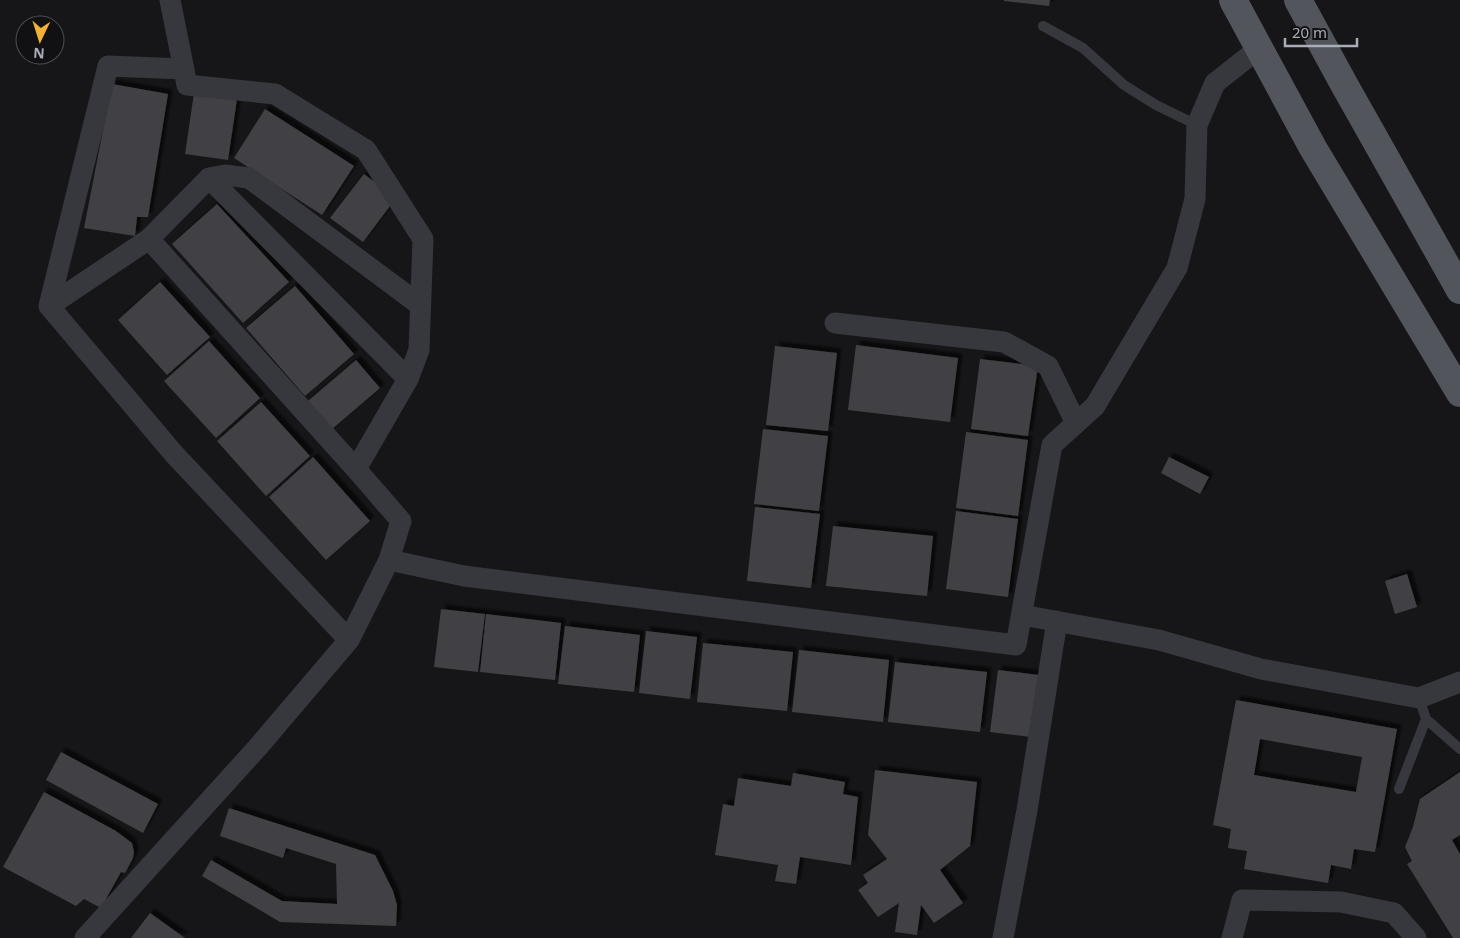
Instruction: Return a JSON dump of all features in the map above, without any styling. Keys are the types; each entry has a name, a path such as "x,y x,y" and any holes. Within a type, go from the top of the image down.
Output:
{"main road":[{"path":"1233,0 1318,156 1460,393"},
{"path":"1298,0 1460,290"}],"street":[{"path":"170,0 187,84 275,94 366,150 423,238 419,350 408,378 356,469"},
{"path":"389,560 464,576 1016,645 1052,445 1095,406 1177,268 1195,199 1197,125 1215,83 1258,49"},
{"path":"49,306 108,66 184,69"},
{"path":"49,306 148,240 210,178 225,175 249,178 420,305"},
{"path":"210,178 408,378"},
{"path":"85,938 258,747 349,640 389,560 400,522 356,469 148,240"},
{"path":"49,306 174,454 349,640"},
{"path":"835,323 1004,342 1048,366 1076,423"},
{"path":"1022,614 1159,640 1261,669 1420,698 1460,682"},
{"path":"1004,938 1029,800 1057,621"},
{"path":"1232,938 1242,900 1342,902 1394,913 1416,938"}],"lane":[{"path":"1043,26 1082,48 1124,85 1156,105 1197,125"},
{"path":"1420,698 1426,719 1460,749"},
{"path":"1399,789 1426,719"}],"building":[{"path":"1004,0 1050,0 1049,6"},
{"path":"112,84 168,94 148,217 137,217 135,236 84,228"},
{"path":"194,93 237,99 228,160 185,154"},
{"path":"265,109 354,166 322,215 234,158"},
{"path":"364,174 396,198 363,242 330,218"},
{"path":"217,204 289,282 243,323 172,244"},
{"path":"160,282 210,337 167,375 118,320"},
{"path":"295,286 354,354 305,396 246,328"},
{"path":"209,341 260,398 216,438 164,381"},
{"path":"856,345 958,358 950,422 848,410"},
{"path":"775,346 837,353 828,431 766,425"},
{"path":"980,359 1038,366 1028,436 971,429"},
{"path":"356,360 380,388 332,429 308,401"},
{"path":"261,402 310,456 266,496 217,441"},
{"path":"763,429 828,436 819,511 754,504"},
{"path":"966,432 1028,440 1018,516 956,508"},
{"path":"313,457 370,521 326,560 269,497"},
{"path":"1169,457 1209,477 1200,494 1161,473"},
{"path":"755,507 820,514 811,588 747,581"},
{"path":"956,511 1018,519 1008,597 946,589"},
{"path":"833,526 933,536 927,596 826,586"},
{"path":"1407,574 1417,607 1395,614 1385,581"},
{"path":"441,609 485,614 478,672 434,667"},
{"path":"486,614 561,623 555,680 480,672"},
{"path":"565,626 640,635 634,692 558,684"},
{"path":"646,631 697,637 690,699 639,693"},
{"path":"703,643 793,652 787,711 697,702"},
{"path":"799,650 889,660 883,722 792,712"},
{"path":"895,662 987,672 980,732 888,722"},
{"path":"998,670 1039,675 1031,737 990,732"},
{"path":"1236,700 1397,729 1375,852 1354,849 1351,869 1331,865 1328,883 1244,869 1247,851 1228,848 1231,829 1213,825","holes":["1260,739 1362,757 1356,792 1254,775"]},
{"path":"61,752 158,804 143,833 46,780"},
{"path":"875,770 977,782 970,846 940,870 963,903 934,923 921,905 917,935 895,932 899,903 878,917 858,890 868,883 863,875 887,859 868,835"},
{"path":"1460,772 1460,835 1452,840 1460,854 1460,938 1453,938 1407,864 1412,861 1405,847 1413,827 1420,799"},
{"path":"793,773 845,782 843,794 858,797 851,865 800,857 796,884 775,881 778,865 715,855 723,804 734,806 738,778 791,786"},
{"path":"44,792 116,831 132,843 133,858 125,873 121,872 101,908 84,899 76,906 3,867"},
{"path":"229,808 375,855 393,891 397,905 396,926 280,922 202,876 211,860 282,901 337,904 336,864 286,848 283,858 220,836"},
{"path":"150,913 185,938 131,938"}]}
